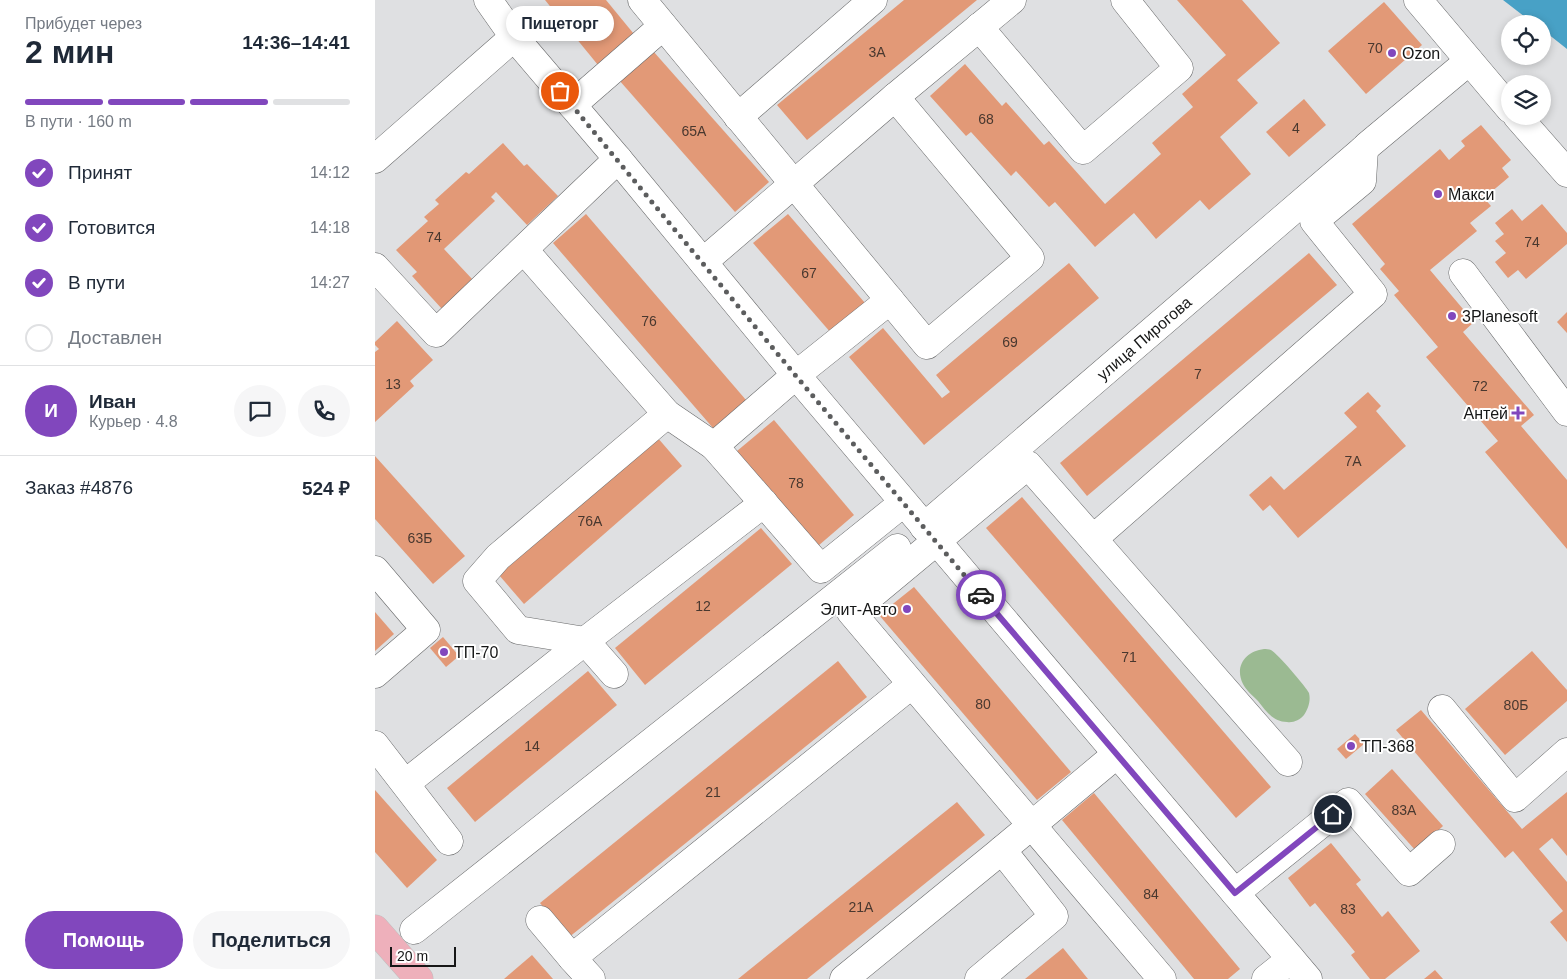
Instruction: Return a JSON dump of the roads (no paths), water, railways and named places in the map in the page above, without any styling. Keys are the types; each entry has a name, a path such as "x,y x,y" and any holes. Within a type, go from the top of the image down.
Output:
{"main road":[{"path":"375,929 419,979"}],"street":[{"path":"488,0 514,37 796,376 1308,979"},
{"path":"642,0 927,345 1030,258 895,97"},
{"path":"738,117 873,0"},
{"path":"703,262 895,97 1012,0"},
{"path":"979,27 1083,150 1179,68 1125,0"},
{"path":"1418,0 1501,99"},
{"path":"572,105 663,26"},
{"path":"375,159 514,37"},
{"name":"улица Пирогова","path":"930,535 1366,147 1469,62"},
{"path":"1525,125 1567,173"},
{"path":"1093,539 1373,294 1314,221 1362,181 1366,147"},
{"path":"375,267 436,333 618,160"},
{"path":"524,250 667,414 714,446 821,569 903,503"},
{"path":"1463,273 1567,412"},
{"path":"714,446 796,376 890,300"},
{"path":"614,674 585,640 518,630 477,581 498,557 667,414"},
{"path":"1162,979 851,612 930,535 1028,465 1288,762"},
{"path":"406,783 585,640 764,503"},
{"path":"414,930 897,548"},
{"path":"375,570 426,630 375,674"},
{"path":"573,958 911,685"},
{"path":"1442,709 1515,798 1567,752"},
{"path":"375,745 449,841"},
{"path":"845,979 1117,754"},
{"path":"1235,893 1348,802 1409,872 1441,844"},
{"path":"979,979 1054,916 1002,850"},
{"path":"540,920 591,979"},
{"path":"1266,979 1291,959"}],"water":[{"path":"1503,0 1567,0 1567,49 1551,36 1551,15 1522,15"}],"place":[{"name":"Ozon","path":"1392,53"},
{"name":"Пищеторг","path":"560,91"},
{"name":"Макси","path":"1438,194"},
{"name":"3Planesoft","path":"1452,316"},
{"name":"Антей","path":"1518,413"},
{"name":"Элит-Авто","path":"907,609"},
{"name":"ТП-70","path":"444,652"},
{"name":"ТП-368","path":"1351,746"}]}
